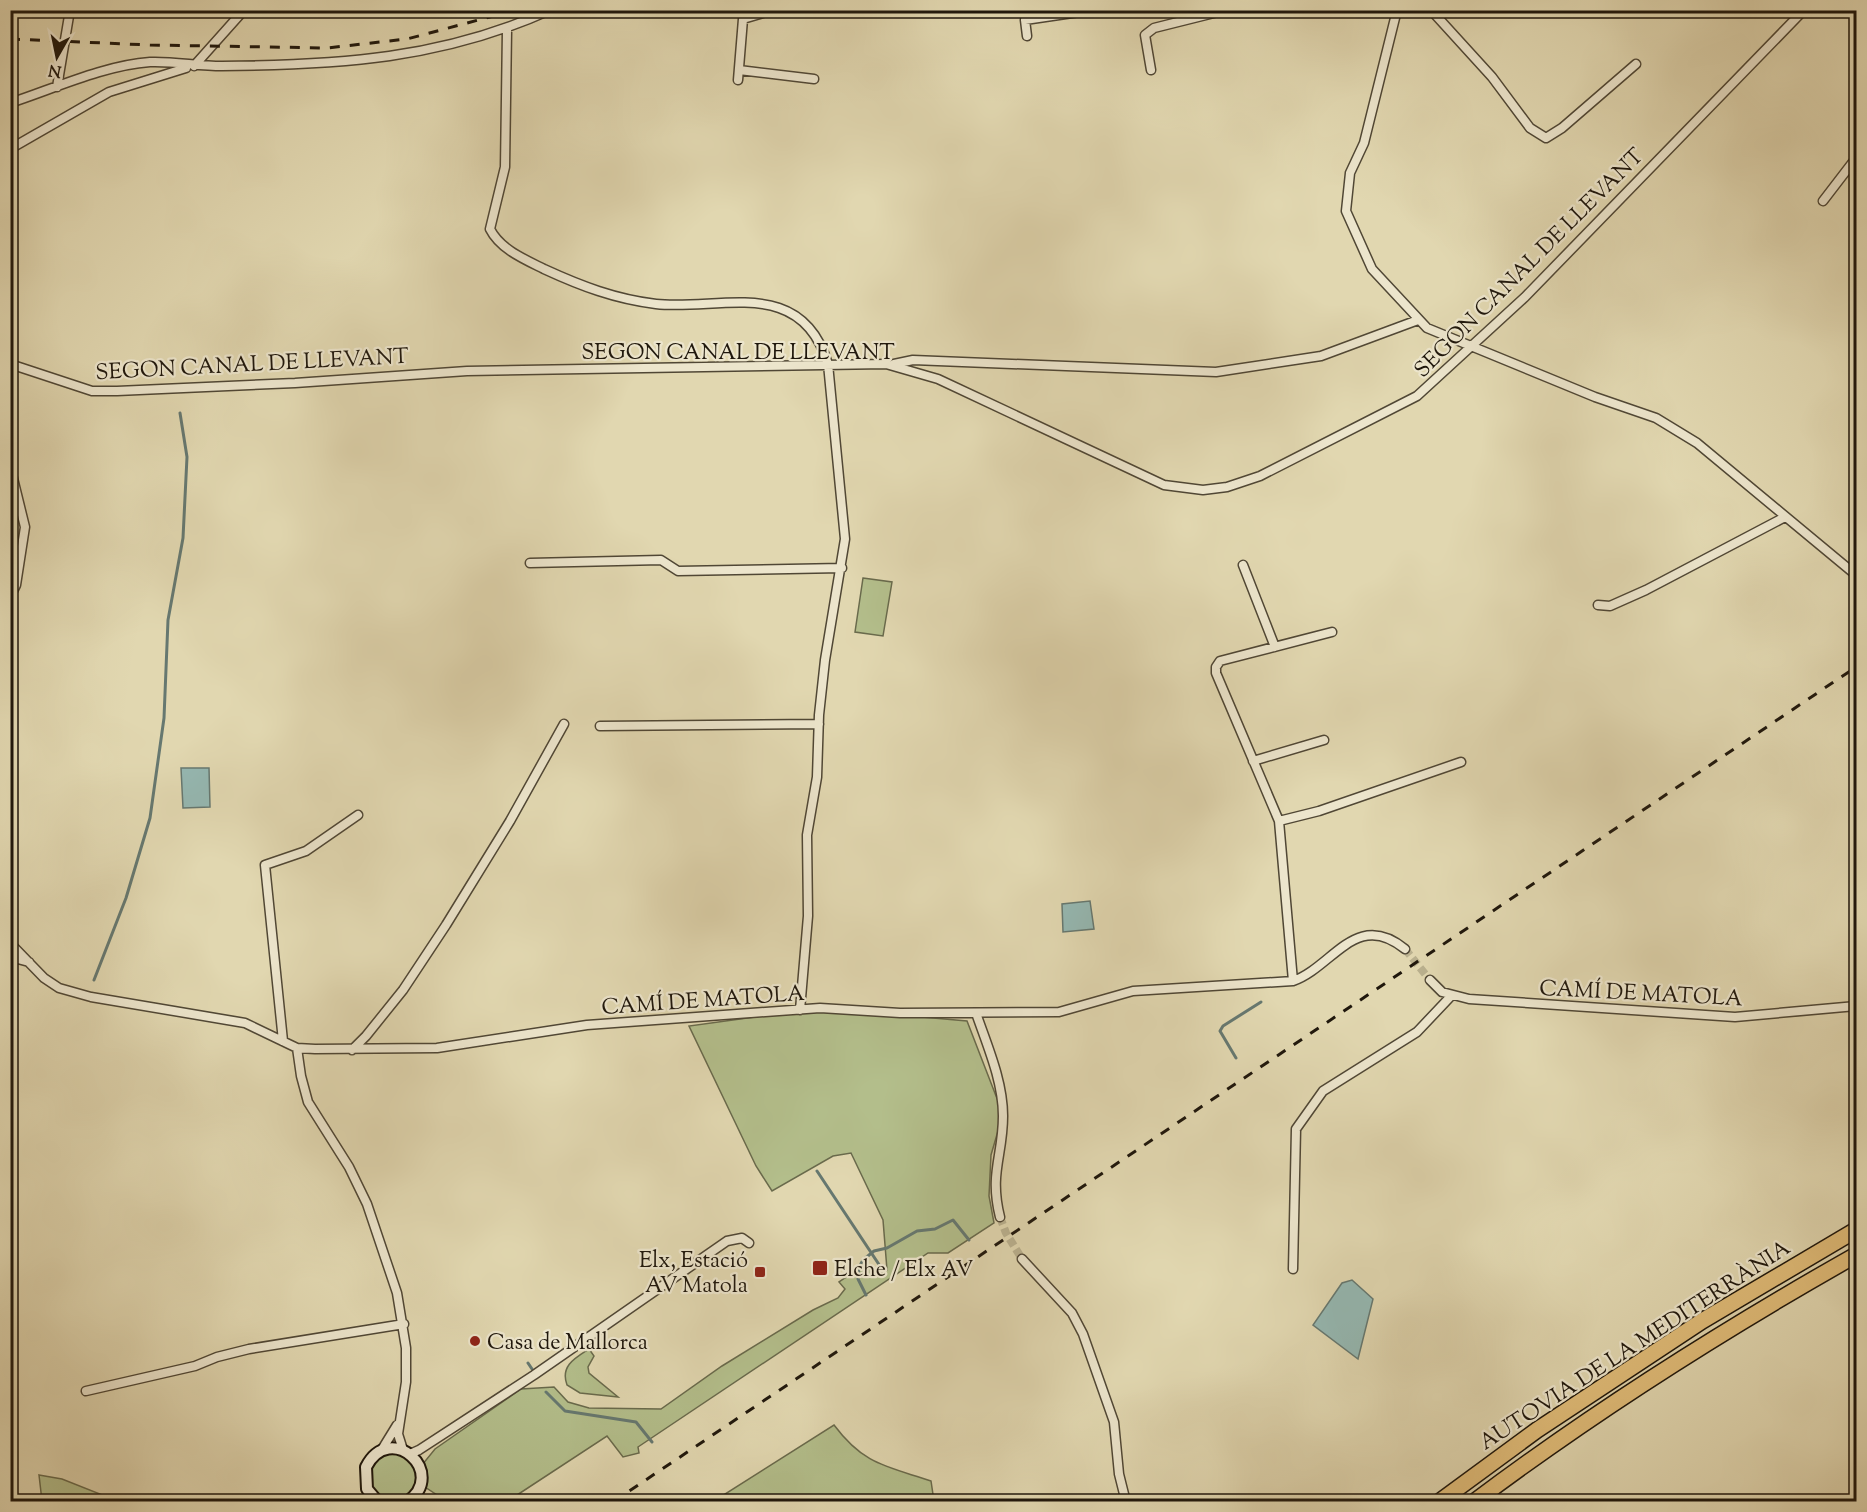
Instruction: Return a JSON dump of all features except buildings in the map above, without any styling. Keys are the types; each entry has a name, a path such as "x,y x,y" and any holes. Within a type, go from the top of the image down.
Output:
{"highway":[{"name":"AUTOVIA DE LA MEDITERRÀNIA","path":"1439,1502 1537,1430 1692,1328 1857,1230"},
{"name":"AUTOVIA DE LA MEDITERRÀNIA","path":"1474,1502 1599,1413 1750,1318 1857,1255"}],"main road":[{"path":"378,1502 369,1497 364,1482 366,1467 381,1451 406,1452 418,1464 420,1486 407,1502"}],"street":[{"path":"57,87 70,10"},
{"path":"10,149 108,92 194,66 244,10"},
{"path":"10,103 100,73 149,62 194,66 319,65 389,58 507,30 550,10"},
{"path":"763,10 763,13 743,19 739,75 814,79"},
{"path":"1027,36 1025,20 1093,10"},
{"path":"1151,70 1145,35 1154,28 1226,10"},
{"path":"1397,10 1364,143 1350,167 1347,211 1372,269 1427,328 1470,348 1595,397 1656,418 1697,443 1857,575"},
{"path":"1431,10 1492,77 1530,128 1546,138 1562,128 1636,64"},
{"name":"SEGON CANAL DE LLEVANT","path":"10,364 92,391 295,383 467,371 828,364 890,365 938,379 1164,485 1203,490 1227,488 1260,476 1417,396 1525,297 1804,10"},
{"path":"1851,10 1857,13"},
{"path":"507,30 505,167 490,229 496,241 529,262 582,287 621,299 660,304 765,303 802,322 820,344 828,364 845,520 842,568 825,660 817,777 807,835 808,916 800,1010"},
{"path":"1823,201 1857,158"},
{"path":"890,365 913,360 1216,372 1321,356 1418,320"},
{"path":"10,466 25,527 16,585 10,597"},
{"path":"1598,605 1610,606 1647,590 1785,517"},
{"path":"530,563 661,560 678,571 842,568"},
{"path":"1243,565 1275,647"},
{"path":"1293,981 1279,821 1216,673 1216,667 1220,661 1332,632"},
{"path":"352,1050 403,990 446,925 510,821 564,724"},
{"path":"600,726 819,724"},
{"path":"1253,761 1324,740"},
{"path":"1279,821 1319,811 1461,762"},
{"path":"283,1041 265,865 306,851 358,815"},
{"name":"CAMÍ DE MATOLA","path":"10,944 44,978 59,988 90,997 245,1023 297,1048 352,1050 437,1048 587,1025 800,1010 1059,1012 1095,1004 1133,991 1293,981 1305,977 1339,947 1354,938 1390,938 1405,949"},
{"path":"10,957 32,964"},
{"name":"CAMÍ DE MATOLA","path":"1430,980 1434,987 1452,995 1488,1001 1735,1017 1857,1006"},
{"path":"1293,1269 1296,1129 1323,1091 1417,1032 1452,995"},
{"path":"976,1013 990,1053 1003,1114 994,1182 1000,1216"},
{"path":"297,1048 308,1102 349,1167 367,1204 397,1293 404,1324 407,1367 398,1439 406,1452 430,1441 516,1386 727,1241 742,1238 749,1243"},
{"path":"1022,1259 1059,1298 1080,1327 1114,1422 1121,1502"},
{"path":"86,1391 195,1366 217,1357 249,1349 404,1324"},
{"path":"381,1451 399,1422"},
{"path":"418,1464 430,1441"},
{"path":"1119,1474 1126,1502"}],"green space":[{"path":"863,578 892,582 883,636 855,632"},
{"path":"820,1008 967,1021 1003,1114 991,1155 989,1196 994,1223 948,1253 928,1253 638,1447 639,1453 623,1457 607,1436 514,1497 514,1502 440,1501 437,1495 422,1485 422,1465 435,1449 521,1389 554,1387 568,1402 589,1408 661,1409 722,1366 813,1310 838,1298 845,1289 839,1282 864,1265 880,1274 887,1270 883,1220 851,1153 833,1156 772,1191 756,1166 689,1026"},
{"path":"589,1349 594,1356 588,1367 589,1373 618,1397 580,1393 567,1385 565,1378 570,1363"},
{"path":"834,1425 855,1449 866,1456 888,1467 931,1481 934,1501 714,1501"},
{"path":"393,1452 411,1459 418,1477 411,1495 393,1502 375,1495 368,1477 375,1459"},
{"path":"39,1475 62,1479 105,1496 107,1501 42,1501"}],"water":[{"path":"181,768 209,768 210,807 183,808"},
{"path":"1090,901 1094,929 1063,932 1062,904"},
{"path":"1352,1280 1373,1299 1358,1359 1313,1325 1342,1283"}],"waterway":[{"path":"94,980 126,898 150,818 164,718 168,620 183,538 187,457 180,413"},
{"path":"1236,1058 1220,1031 1223,1026 1261,1002"},
{"path":"817,1171 884,1272"},
{"path":"866,1295 858,1279 859,1267 863,1260 874,1251 887,1248 917,1231 935,1229 953,1220 969,1240"},
{"path":"528,1363 532,1369"},
{"path":"546,1392 565,1411 636,1422 652,1442"}],"tunnel":[{"path":"1405,949 1430,980"},
{"path":"1000,1217 1006,1233 1022,1259"}],"railway":[{"path":"10,39 150,45 327,48 407,39 516,10"},
{"path":"613,1502 1856,667"}],"place":[{"name":"Elche / Elx AV","path":"820,1268"},
{"name":"Elx, Estació AV Matola","path":"760,1272"},
{"name":"Casa de Mallorca","path":"475,1341"}]}
